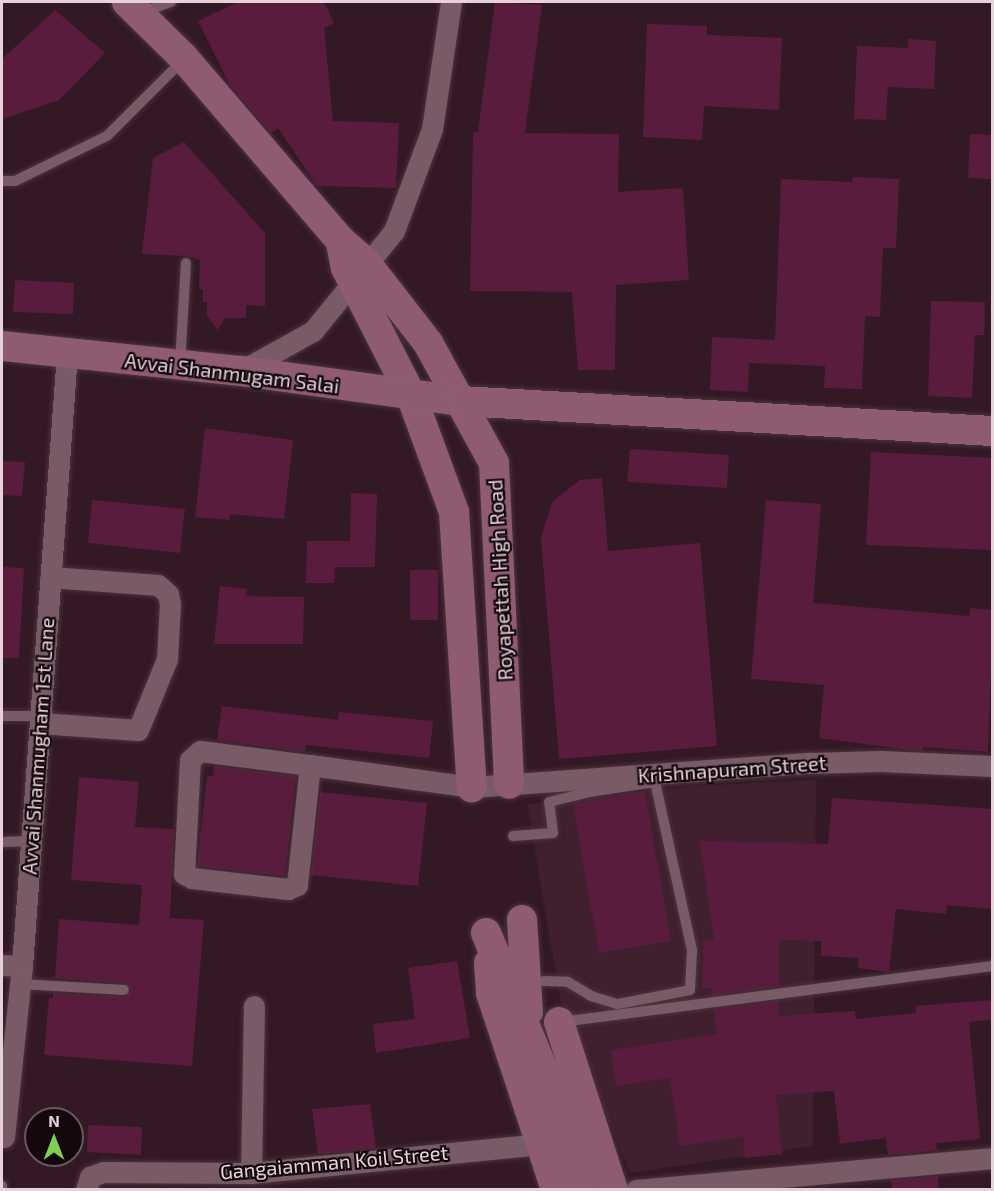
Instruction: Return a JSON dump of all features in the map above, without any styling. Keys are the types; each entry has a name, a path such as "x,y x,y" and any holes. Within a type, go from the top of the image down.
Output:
{"main road":[{"path":"133,8 184,58"},
{"name":"Royapettah High Road","path":"184,58 340,240 359,272 411,395 454,512 472,787"},
{"name":"Royapettah High Road","path":"359,272 428,343 494,463 509,784"},
{"name":"Avvai Shanmugam Salai","path":"2,346 180,367 240,371 461,401 993,431"},
{"path":"522,920 528,1027"},
{"path":"556,1190 544,1144 491,993 486,933 528,1027 557,1103 582,1190"},
{"path":"559,1022 613,1190"}],"street":[{"path":"240,371 313,331 394,231 432,129 451,2"},
{"name":"Avvai Shanmugham 1st Lane","path":"4,1137 14,972 30,841 41,720 67,353"},
{"path":"41,720 138,730 167,659 170,604 168,594 158,585 50,577"},
{"name":"Krishnapuram Street","path":"310,765 297,885 288,888 192,878 184,874 190,760 195,752 310,765 472,787 509,784 587,786 881,761 993,766"},
{"path":"251,1173 254,1006"},
{"name":"Gangaiamman Koil Street","path":"88,1183 103,1172 251,1173 544,1144"},
{"path":"636,1190 835,1181 993,1158"}],"lane":[{"path":"133,8 171,2"},
{"path":"2,181 15,181 107,136 184,58"},
{"path":"180,367 186,263"},
{"path":"2,716 41,720"},
{"path":"513,836 553,833 549,802 587,786 655,782 692,950 690,990 618,1004 591,996 568,982 544,981"},
{"path":"2,842 30,841"},
{"path":"559,1022 993,966"},
{"path":"14,972 124,990"}],"shaded area":[{"path":"816,780 813,1146 630,1173 562,1010 527,804 694,786"}],"building":[{"path":"238,2 324,2 334,23 324,28 333,121 399,123 396,188 317,186 278,128 271,133 230,85 198,21"},
{"path":"495,2 542,5 525,133 619,134 618,192 683,188 689,280 616,285 615,370 578,370 572,292 470,291 473,132 478,132"},
{"path":"55,10 105,53 59,100 2,119 2,59"},
{"path":"647,24 707,26 707,35 782,38 779,110 704,106 702,140 643,137"},
{"path":"908,39 936,41 934,89 888,87 886,120 854,119 857,46 908,48"},
{"path":"970,134 993,135 993,179 968,178"},
{"path":"184,142 265,233 265,306 246,305 246,318 225,318 218,330 207,316 207,302 203,302 203,289 199,289 200,260 187,256 142,254 153,158"},
{"path":"853,177 899,179 896,248 883,248 880,317 865,316 862,389 824,388 825,366 749,363 748,392 710,390 712,337 775,340 781,179 852,182"},
{"path":"15,280 74,283 73,314 13,312"},
{"path":"931,301 985,302 984,335 975,335 972,398 928,396"},
{"path":"205,428 293,440 284,519 230,514 229,520 195,517"},
{"path":"630,449 729,455 727,488 627,482"},
{"path":"871,452 993,458 993,550 866,545"},
{"path":"2,461 25,462 22,496 2,495"},
{"path":"602,478 608,551 700,543 717,746 559,759 541,538 552,502 580,480"},
{"path":"351,493 377,494 375,567 335,567 334,583 306,583 307,541 350,541"},
{"path":"92,500 185,509 180,553 88,543"},
{"path":"766,500 821,504 813,603 969,616 970,608 993,610 988,752 923,747 923,750 909,750 819,738 824,685 751,679"},
{"path":"2,567 24,568 19,658 2,658"},
{"path":"410,570 438,570 438,620 410,620"},
{"path":"220,586 247,589 246,596 304,597 303,644 214,644"},
{"path":"222,706 338,720 339,712 433,721 429,758 306,745 305,752 217,740"},
{"path":"214,766 296,776 285,876 197,866 207,776 213,776"},
{"path":"79,777 139,782 135,827 174,829 170,918 204,920 192,1066 44,1055 49,997 53,998 53,993 124,997 131,991 124,983 55,978 59,919 139,925 142,885 71,880"},
{"path":"645,791 671,941 599,953 573,804"},
{"path":"320,792 427,803 418,886 311,875"},
{"path":"832,798 993,809 993,909 947,905 946,914 896,909 889,972 858,968 859,958 821,956 821,941 779,940 779,986 712,995 711,988 702,988 703,940 714,941 700,841 828,844"},
{"path":"457,961 470,1038 376,1053 373,1024 415,1019 408,968"},
{"path":"993,1000 993,1019 969,1022 980,1139 936,1143 937,1150 888,1155 886,1138 840,1144 834,1091 776,1095 782,1154 745,1158 743,1137 680,1146 670,1078 616,1086 611,1050 717,1034 714,1010 778,1001 778,1016 855,1011 856,1019 916,1013 915,1006"},
{"path":"370,1104 376,1148 318,1154 312,1109"},
{"path":"88,1125 142,1127 141,1155 87,1152"},
{"path":"938,1176 938,1190 892,1190 891,1180"}]}
